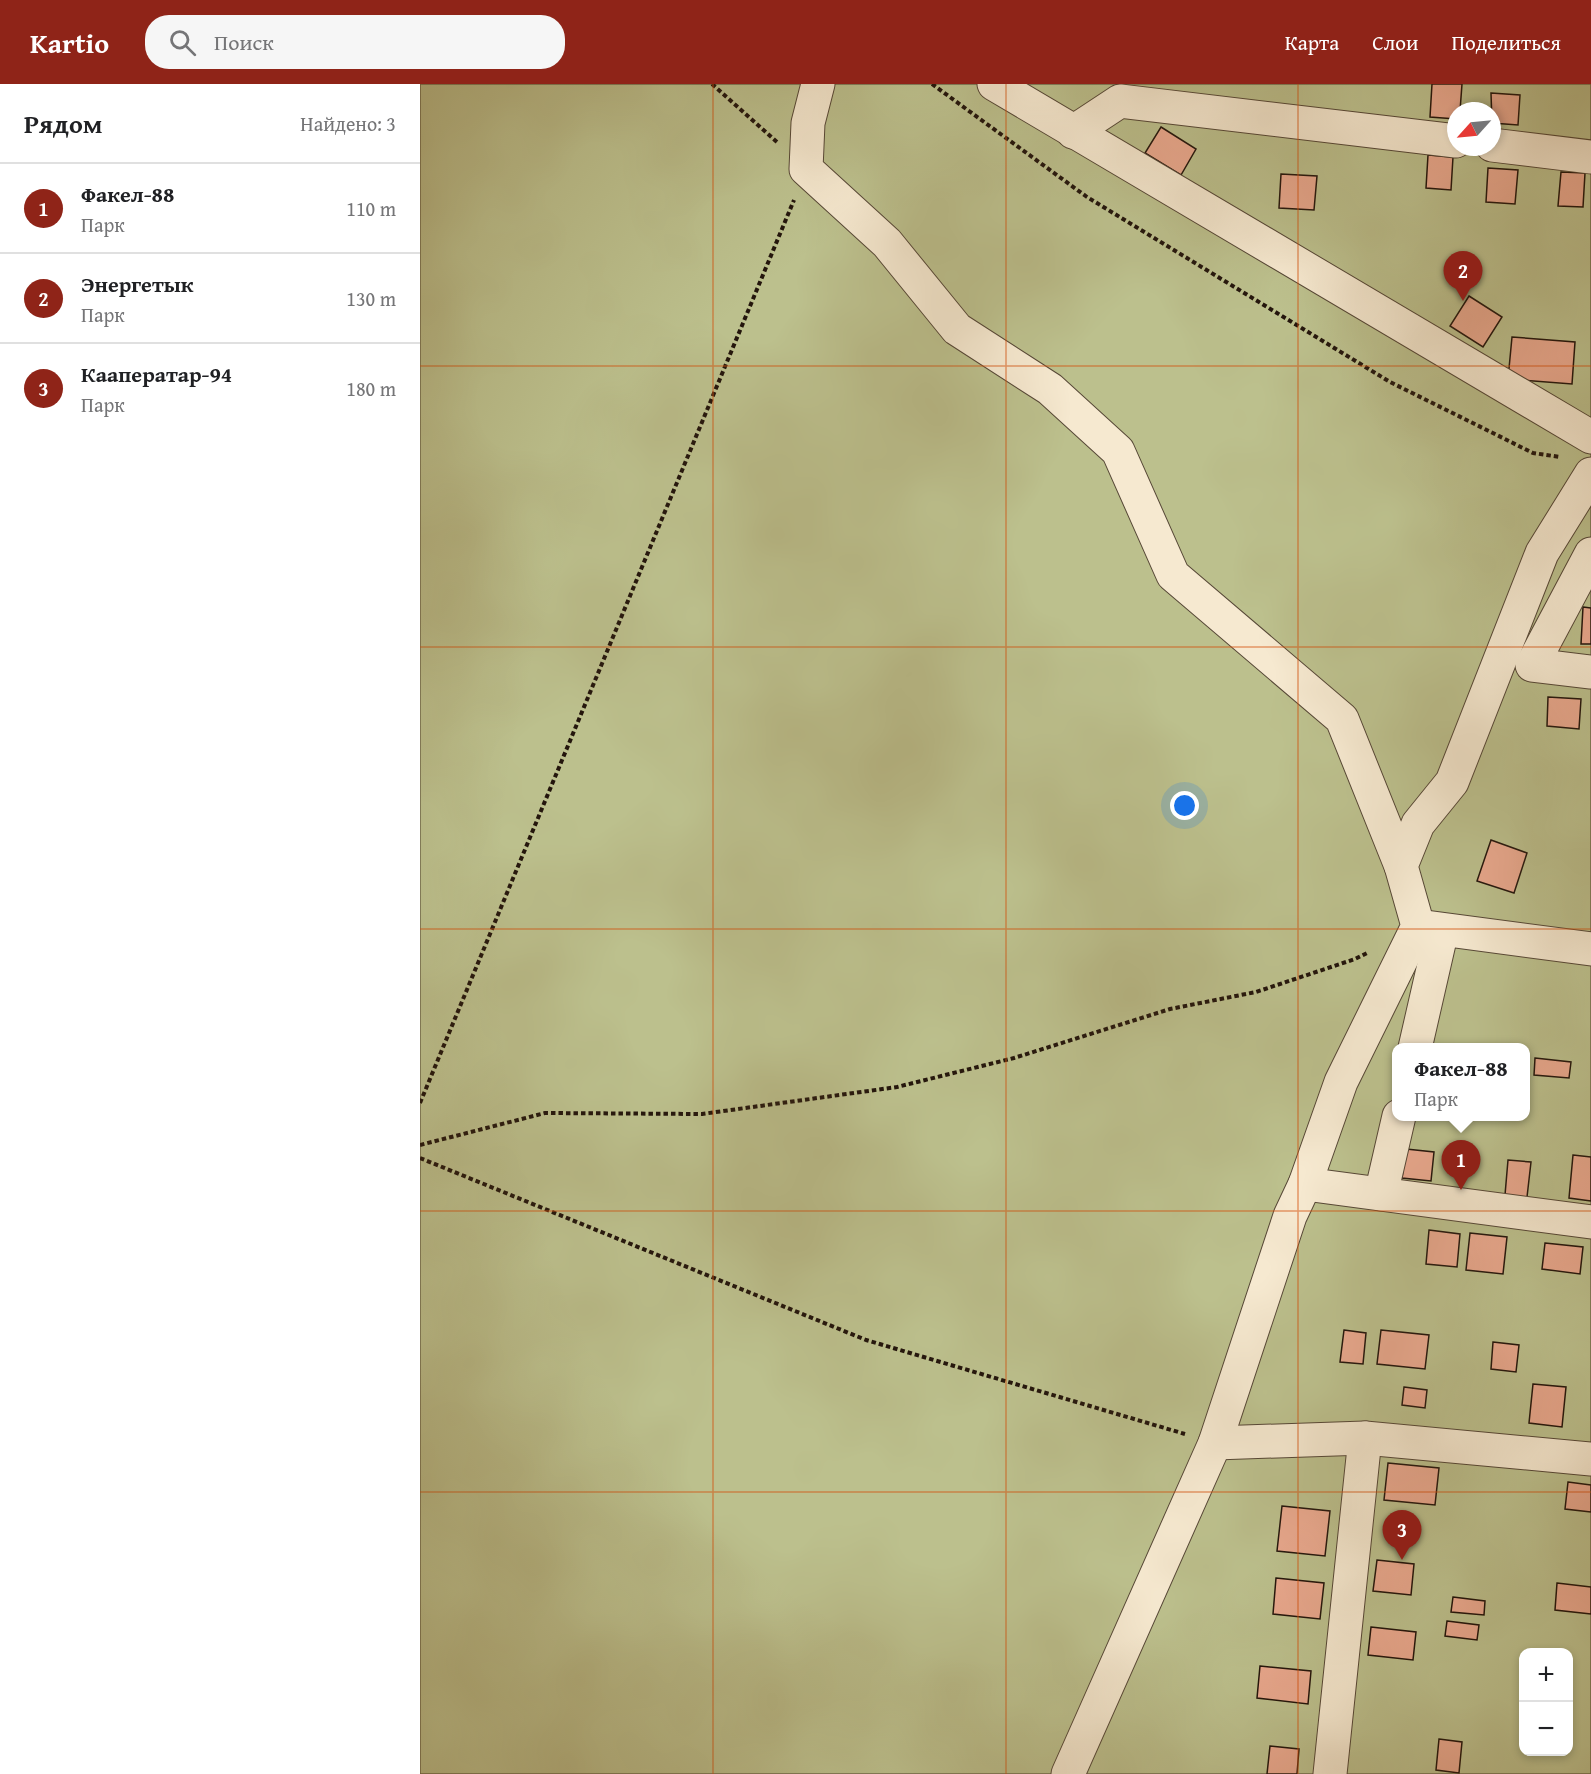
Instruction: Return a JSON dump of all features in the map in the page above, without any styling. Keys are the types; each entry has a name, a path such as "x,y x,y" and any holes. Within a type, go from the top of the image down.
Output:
{"lane":[{"path":"818,84 808,123 807,169 887,243 957,329 1050,389 1118,451 1173,574 1342,719 1401,866 1430,928 1416,1043"},
{"path":"994,84 1583,456 1542,553 1452,782 1418,824 1401,866"},
{"path":"1073,132 1120,101 1447,140"},
{"path":"1501,146 1591,157"},
{"path":"1591,554 1532,665 1591,672"},
{"path":"1430,928 1591,949"},
{"path":"1068,1774 1215,1443 1290,1216 1305,1184 1341,1082 1430,928"},
{"path":"1381,1194 1398,1121"},
{"path":"1305,1184 1591,1222"},
{"path":"1215,1443 1365,1438 1591,1459"},
{"path":"1330,1774 1365,1438"}],"path":[{"path":"420,1103 807,169 712,84"},
{"path":"932,84 1087,197 1390,382 1533,453 1583,456"},
{"path":"420,1145 544,1113 702,1114 897,1087 1014,1058 1170,1009 1256,992 1355,959 1376,948"},
{"path":"420,1158 866,1340 1215,1443"}],"green space":[{"path":"420,84 1591,84 1591,1774 420,1774"}],"building":[{"path":"1432,84 1462,84 1461,102 1447,102 1447,118 1430,117"},
{"path":"1491,93 1520,95 1518,125 1501,124 1501,102 1491,102"},
{"path":"1161,127 1196,149 1181,175 1145,153"},
{"path":"1428,155 1453,157 1451,190 1426,188"},
{"path":"1488,168 1518,170 1515,204 1486,202"},
{"path":"1561,172 1585,173 1583,207 1558,206"},
{"path":"1281,174 1317,176 1314,210 1279,208"},
{"path":"1469,296 1502,317 1483,347 1450,326"},
{"path":"1512,337 1575,342 1572,384 1508,379"},
{"path":"1583,607 1591,608 1591,644 1581,644"},
{"path":"1548,697 1581,699 1579,729 1547,726"},
{"path":"1491,840 1527,853 1514,893 1477,881"},
{"path":"1535,1058 1571,1062 1569,1078 1534,1075"},
{"path":"1406,1149 1434,1152 1431,1181 1402,1178"},
{"path":"1573,1155 1591,1157 1591,1201 1569,1198"},
{"path":"1508,1160 1531,1162 1527,1197 1505,1195"},
{"path":"1429,1230 1460,1234 1457,1267 1426,1264"},
{"path":"1470,1233 1507,1237 1503,1274 1466,1270"},
{"path":"1545,1243 1583,1247 1580,1274 1542,1269"},
{"path":"1344,1330 1366,1333 1363,1364 1340,1362"},
{"path":"1381,1330 1429,1335 1425,1369 1377,1364"},
{"path":"1493,1342 1519,1345 1516,1372 1491,1369"},
{"path":"1533,1384 1566,1387 1562,1427 1529,1423"},
{"path":"1404,1387 1427,1390 1425,1408 1402,1405"},
{"path":"1388,1463 1439,1468 1435,1505 1384,1500"},
{"path":"1568,1482 1591,1485 1591,1512 1565,1509"},
{"path":"1282,1506 1330,1511 1325,1556 1277,1551"},
{"path":"1377,1560 1414,1564 1411,1595 1373,1591"},
{"path":"1276,1578 1324,1583 1320,1619 1273,1614"},
{"path":"1557,1583 1591,1587 1591,1614 1555,1610"},
{"path":"1453,1597 1485,1601 1484,1615 1451,1612"},
{"path":"1447,1621 1479,1625 1477,1640 1445,1636"},
{"path":"1371,1627 1416,1632 1413,1660 1368,1655"},
{"path":"1260,1666 1311,1671 1308,1704 1257,1698"},
{"path":"1439,1739 1462,1742 1459,1773 1436,1770"},
{"path":"1270,1746 1299,1749 1297,1774 1267,1774"}],"place":[{"name":"Энергетык","path":"1463,301"},
{"name":"Факел-88","path":"1461,1190"},
{"name":"Кааператар-94","path":"1402,1560"}]}
